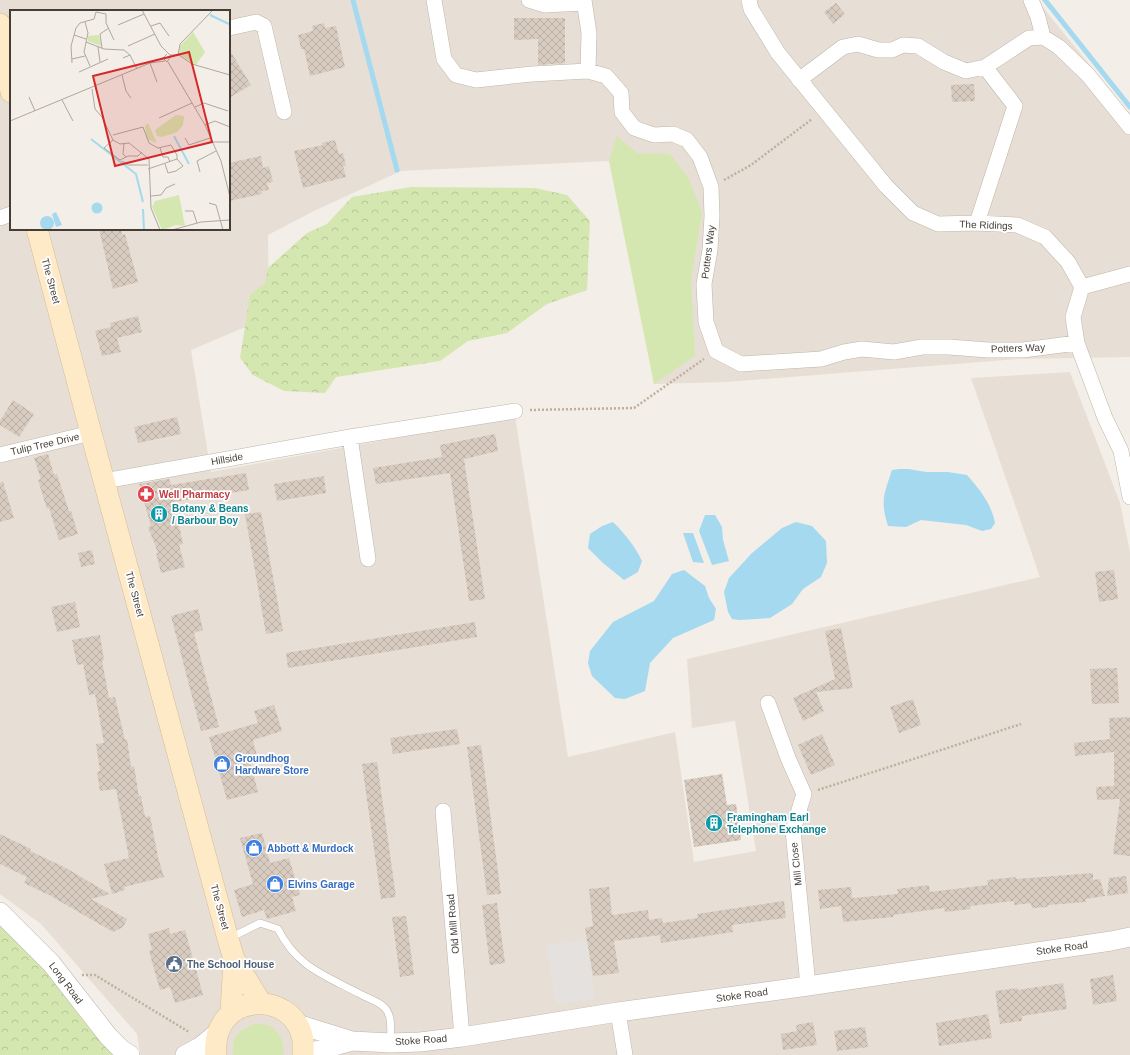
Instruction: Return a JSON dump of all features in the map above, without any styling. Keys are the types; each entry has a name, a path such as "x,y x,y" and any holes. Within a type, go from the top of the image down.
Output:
{"main road":[{"path":"0,24 7,51 10,82"},
{"name":"The Street","path":"37,230 231,949 261,1003"},
{"name":"The Street","path":"231,949 231,1013"},
{"path":"216,1055 217,1033 224,1021 231,1013 243,1006 261,1003 270,1004 280,1009 297,1024 303,1040 303,1055"}],"street":[{"name":"Potters Way","path":"434,0 444,59 456,75 476,80 532,74 588,71 606,76 620,93 622,112 634,128 654,135 673,134 687,140 700,158 711,187 712,216 710,250 704,284 706,322 716,351 741,364 821,359 844,352 862,350 894,352 922,346 988,350 1023,350 1077,342"},
{"path":"529,0 544,5 584,2 589,33 588,71"},
{"name":"The Ridings","path":"749,0 752,9 778,53 886,186 913,213 938,224 977,223 1017,225 1045,237 1068,262 1082,286"},
{"path":"1031,0 1038,17 1042,37"},
{"path":"230,28 256,22 264,26 284,112"},
{"path":"799,80 843,47 858,44 878,50 892,50 903,45 918,46 944,62 966,71 985,67 1029,38 1042,37 1059,48 1088,75 1130,127"},
{"path":"977,223 1015,106 985,67"},
{"path":"0,218 10,214"},
{"path":"1130,274 1082,286 1073,317 1077,342 1105,418 1121,451 1130,497"},
{"name":"Hillside","path":"104,482 350,437 515,411"},
{"name":"Tulip Tree Drive","path":"0,455 91,434"},
{"path":"350,437 368,559"},
{"path":"768,703 788,758 804,794"},
{"name":"Mill Close","path":"804,794 793,830 808,986"},
{"name":"Old Mill Road","path":"443,811 462,1037"},
{"name":"Long Road","path":"0,912 51,963 108,1036 120,1049 130,1055"},
{"name":"Stoke Road","path":"297,1024 352,1041 391,1043 420,1042 462,1037 618,1012 808,986 1130,937"},
{"path":"618,1012 625,1055"},
{"path":"185,1055 200,1048 217,1033"},
{"name":"Stoke Road","path":"307,1055 352,1041"}],"lane":[{"path":"231,949 260,923 278,928 285,943 301,961 327,978 384,1007 390,1016 391,1043"}],"path":[{"path":"711,187 750,164 824,110"},
{"path":"515,411 634,408 716,351"},
{"path":"804,794 1020,724"},
{"path":"80,974 96,976 191,1034"}],"shaded area":[{"path":"0,0 1037,0 1130,115 1130,357 1018,359 727,382 654,384 636,250 609,161 401,171 314,211 268,235 269,317 191,350 211,472 515,416 568,757 675,732 694,862 756,851 735,721 692,728 687,659 1040,577 971,378 1070,372 1120,503 1130,552 1130,1055 140,1055 137,1034 41,924 0,894"},
{"path":"587,940 595,999 555,1004 547,945"}],"green space":[{"path":"617,136 637,153 670,154 689,179 702,213 691,279 695,356 654,384 609,161"},
{"path":"411,187 535,188 567,195 590,221 587,290 547,304 507,333 468,341 440,361 336,377 325,393 284,391 253,375 240,358 250,295 265,283 268,268 307,233 327,224 352,197"},
{"path":"0,926 21,943 121,1055 0,1055"},
{"path":"254,1024 267,1025 278,1033 281,1037 284,1051 283,1055 233,1055 233,1043 237,1035"}],"water":[{"path":"899,469 926,472 948,472 967,475 988,503 995,523 991,529 982,531 966,525 921,520 906,527 888,526 884,510 885,492 892,470"},
{"path":"705,515 715,515 722,527 723,540 729,561 712,565 699,531"},
{"path":"613,522 629,540 642,561 638,572 624,580 603,563 588,548 590,534 602,526"},
{"path":"796,522 812,526 826,541 827,563 821,577 803,589 792,604 770,618 732,619 728,612 724,592 729,578 752,553 782,528"},
{"path":"683,533 693,533 704,563 693,562"},
{"path":"684,570 705,586 709,598 716,609 714,620 673,638 650,663 645,691 625,699 615,698 592,676 588,663 590,651 613,622 654,601 672,574"}],"building":[{"path":"836,3 845,14 833,24 824,12"},
{"path":"514,18 565,18 565,63 538,65 538,39 514,40"},
{"path":"324,23 325,28 336,26 345,67 310,76 304,49 301,49 298,35 313,31 312,26"},
{"path":"230,51 251,85 230,97"},
{"path":"974,84 975,101 952,102 951,85"},
{"path":"335,140 339,154 343,153 346,166 343,166 346,177 303,188 294,151 323,145 322,143"},
{"path":"261,156 263,168 269,166 273,182 267,183 269,190 261,191 262,194 230,201 230,163"},
{"path":"99,230 121,230 122,235 125,234 138,282 113,289"},
{"path":"138,316 142,332 117,338 121,352 102,356 95,331 111,327 110,323"},
{"path":"13,400 34,414 19,437 0,425 0,421"},
{"path":"177,417 181,434 138,443 134,427"},
{"path":"495,434 498,451 464,459 485,599 469,601 450,473 376,484 373,468 442,457 440,445"},
{"path":"48,454 54,475 57,474 78,534 59,540 38,480 41,479 34,458"},
{"path":"246,473 249,490 174,502 183,544 179,545 185,567 161,573 156,553 158,553 148,527 151,526 139,484 169,479 171,485"},
{"path":"324,476 326,493 277,501 274,484"},
{"path":"3,482 14,518 0,522 0,483"},
{"path":"261,512 283,631 266,634 245,514"},
{"path":"92,550 95,564 81,567 78,553"},
{"path":"1114,570 1118,599 1099,602 1095,572"},
{"path":"75,602 80,627 57,632 51,607"},
{"path":"198,609 203,630 194,633 219,727 201,731 171,616"},
{"path":"475,622 477,637 288,668 286,653"},
{"path":"841,628 853,688 816,692 824,711 803,721 793,698 835,679 825,631"},
{"path":"100,635 104,660 102,661 109,698 115,697 125,740 127,739 131,767 134,766 139,797 141,796 145,817 150,816 158,857 164,877 124,887 125,890 112,894 104,864 129,858 116,789 100,791 97,772 100,771 96,744 104,743 95,694 89,695 83,664 77,665 72,640"},
{"path":"1117,668 1119,703 1092,704 1090,669"},
{"path":"913,699 921,725 899,733 890,707"},
{"path":"274,705 282,731 253,740 257,756 249,758 258,792 227,800 209,737 258,723 254,711"},
{"path":"1130,717 1130,856 1113,854 1120,799 1097,800 1096,787 1114,786 1114,752 1075,756 1074,743 1110,739 1109,718"},
{"path":"457,729 460,744 393,754 390,738"},
{"path":"822,734 835,765 811,775 798,745"},
{"path":"481,745 501,894 487,895 467,747"},
{"path":"377,762 396,897 381,899 362,764"},
{"name":"Framingham Earl Telephone Exchange","path":"722,774 727,805 736,804 741,840 694,847 684,780"},
{"name":"Elvins Garage","path":"262,833 270,863 289,858 300,895 292,897 296,911 267,919 264,910 242,917 234,890 253,884 240,838"},
{"path":"0,834 31,849 30,851 66,868 110,894 91,899 127,919 123,927 113,932 51,896 24,883 27,877 0,864"},
{"path":"1093,873 1093,880 1100,879 1105,896 1085,899 1086,902 1048,905 1048,907 1032,908 1031,903 1014,905 1014,901 970,906 971,909 945,912 944,908 893,915 893,917 843,922 841,906 820,909 818,890 851,887 852,898 898,894 897,889 929,885 930,892 988,885 987,880"},
{"path":"1126,876 1128,893 1107,896 1109,878"},
{"path":"609,887 612,915 648,910 649,920 662,918 663,923 698,918 697,914 784,901 786,918 732,925 733,932 661,943 660,935 614,941 619,973 593,976 585,928 593,926 589,889"},
{"path":"497,903 505,963 490,965 482,905"},
{"path":"406,916 414,975 400,977 392,917"},
{"name":"The School House","path":"169,928 170,934 185,930 203,995 175,1003 170,987 160,990 149,951 152,950 148,934"},
{"path":"1113,975 1117,1001 1093,1005 1090,979"},
{"path":"1063,983 1067,1009 1022,1016 1022,1021 1000,1024 995,991 1018,988 1018,990"},
{"path":"988,1014 992,1038 939,1046 936,1023"},
{"path":"813,1022 817,1045 783,1050 781,1034 797,1031 796,1025"},
{"path":"865,1027 868,1047 837,1051 834,1031"}],"waterway":[{"path":"353,0 397,170"},
{"path":"1045,0 1130,107"}],"place":[{"name":"Well Pharmacy","path":"146,494"},
{"name":"Botany & Beans / Barbour Boy","path":"159,514"},
{"name":"Groundhog Hardware Store","path":"222,764"},
{"name":"Framingham Earl Telephone Exchange","path":"714,823"},
{"name":"Abbott & Murdock","path":"254,848"},
{"name":"Elvins Garage","path":"275,884"},
{"name":"The School House","path":"174,964"}]}
